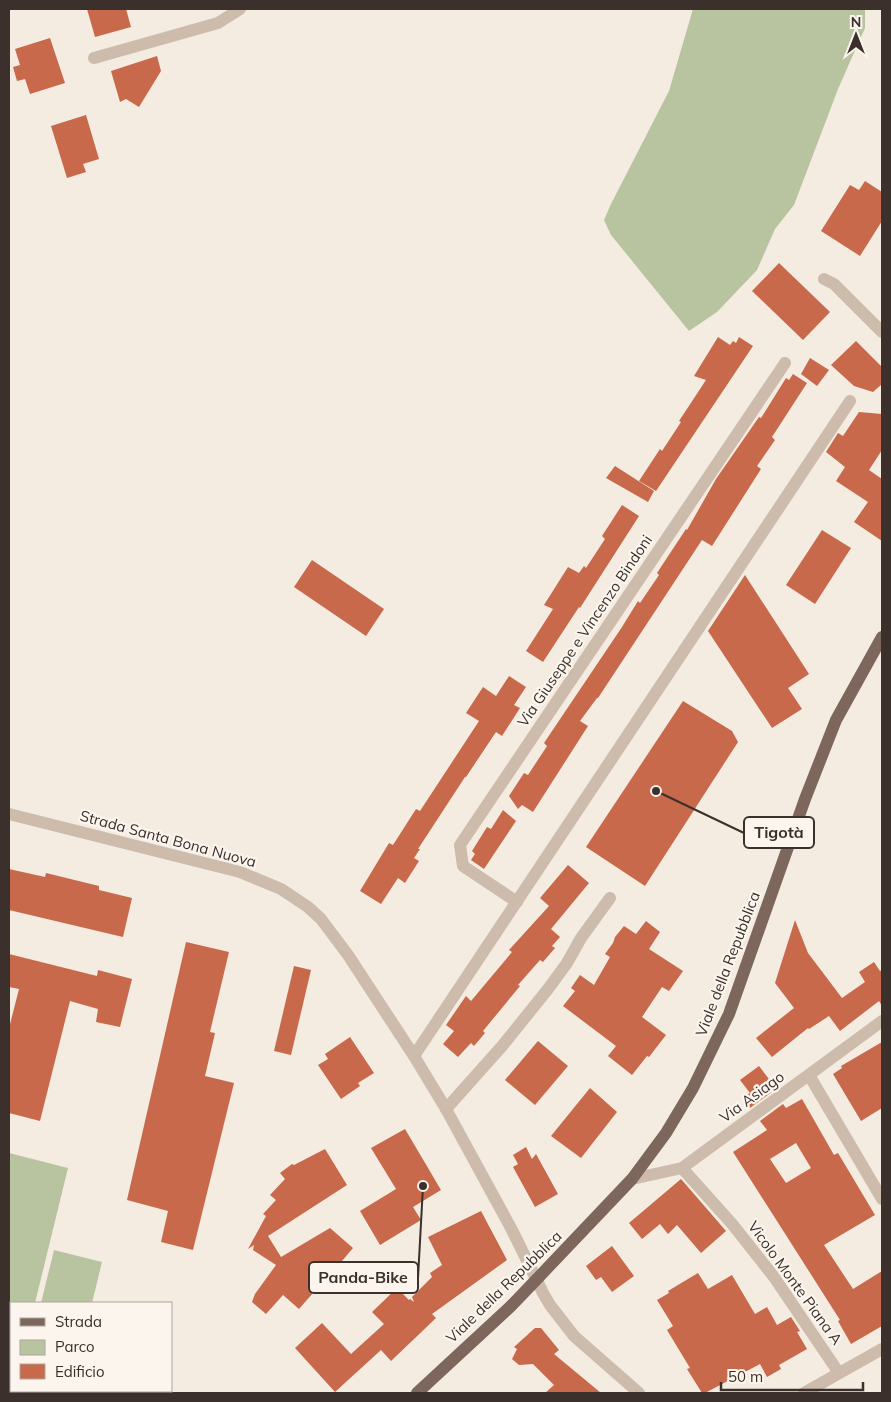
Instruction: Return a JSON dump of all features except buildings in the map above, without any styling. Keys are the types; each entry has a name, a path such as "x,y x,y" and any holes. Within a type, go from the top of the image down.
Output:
{"main road":[{"name":"Viale della Repubblica","path":"417,1393 536,1280 632,1180 666,1133 693,1088 729,1014 802,808 836,720 882,637"}],"street":[{"path":"94,58 218,23 240,9"},
{"path":"824,278 834,284 882,332"},
{"name":"Via Giuseppe e Vincenzo Bindoni","path":"517,902 463,866 460,845 785,364"},
{"path":"414,1056 850,401"},
{"name":"Strada Santa Bona Nuova","path":"9,814 240,872 281,889 308,907 327,926 348,954 414,1056 446,1109 512,1230 550,1305 574,1336 639,1393"},
{"path":"446,1109 504,1045 548,989 568,963 581,938 610,898"},
{"name":"Via Asiago","path":"632,1180 682,1168 882,1021"},
{"path":"808,1076 882,1199"},
{"name":"Vicolo Monte Piana A","path":"682,1168 733,1225 774,1278 839,1373"},
{"path":"804,1393 882,1348"}],"green space":[{"path":"693,9 865,9 865,28 838,89 794,205 775,229 757,270 717,312 689,331 611,235 604,220 669,91"},
{"path":"9,1153 68,1168 35,1302 10,1302 9,1323"},
{"path":"54,1250 102,1262 92,1302 41,1302"}],"place":[{"name":"Tigotà","path":"656,791"},
{"name":"Panda-Bike","path":"423,1186"}]}
